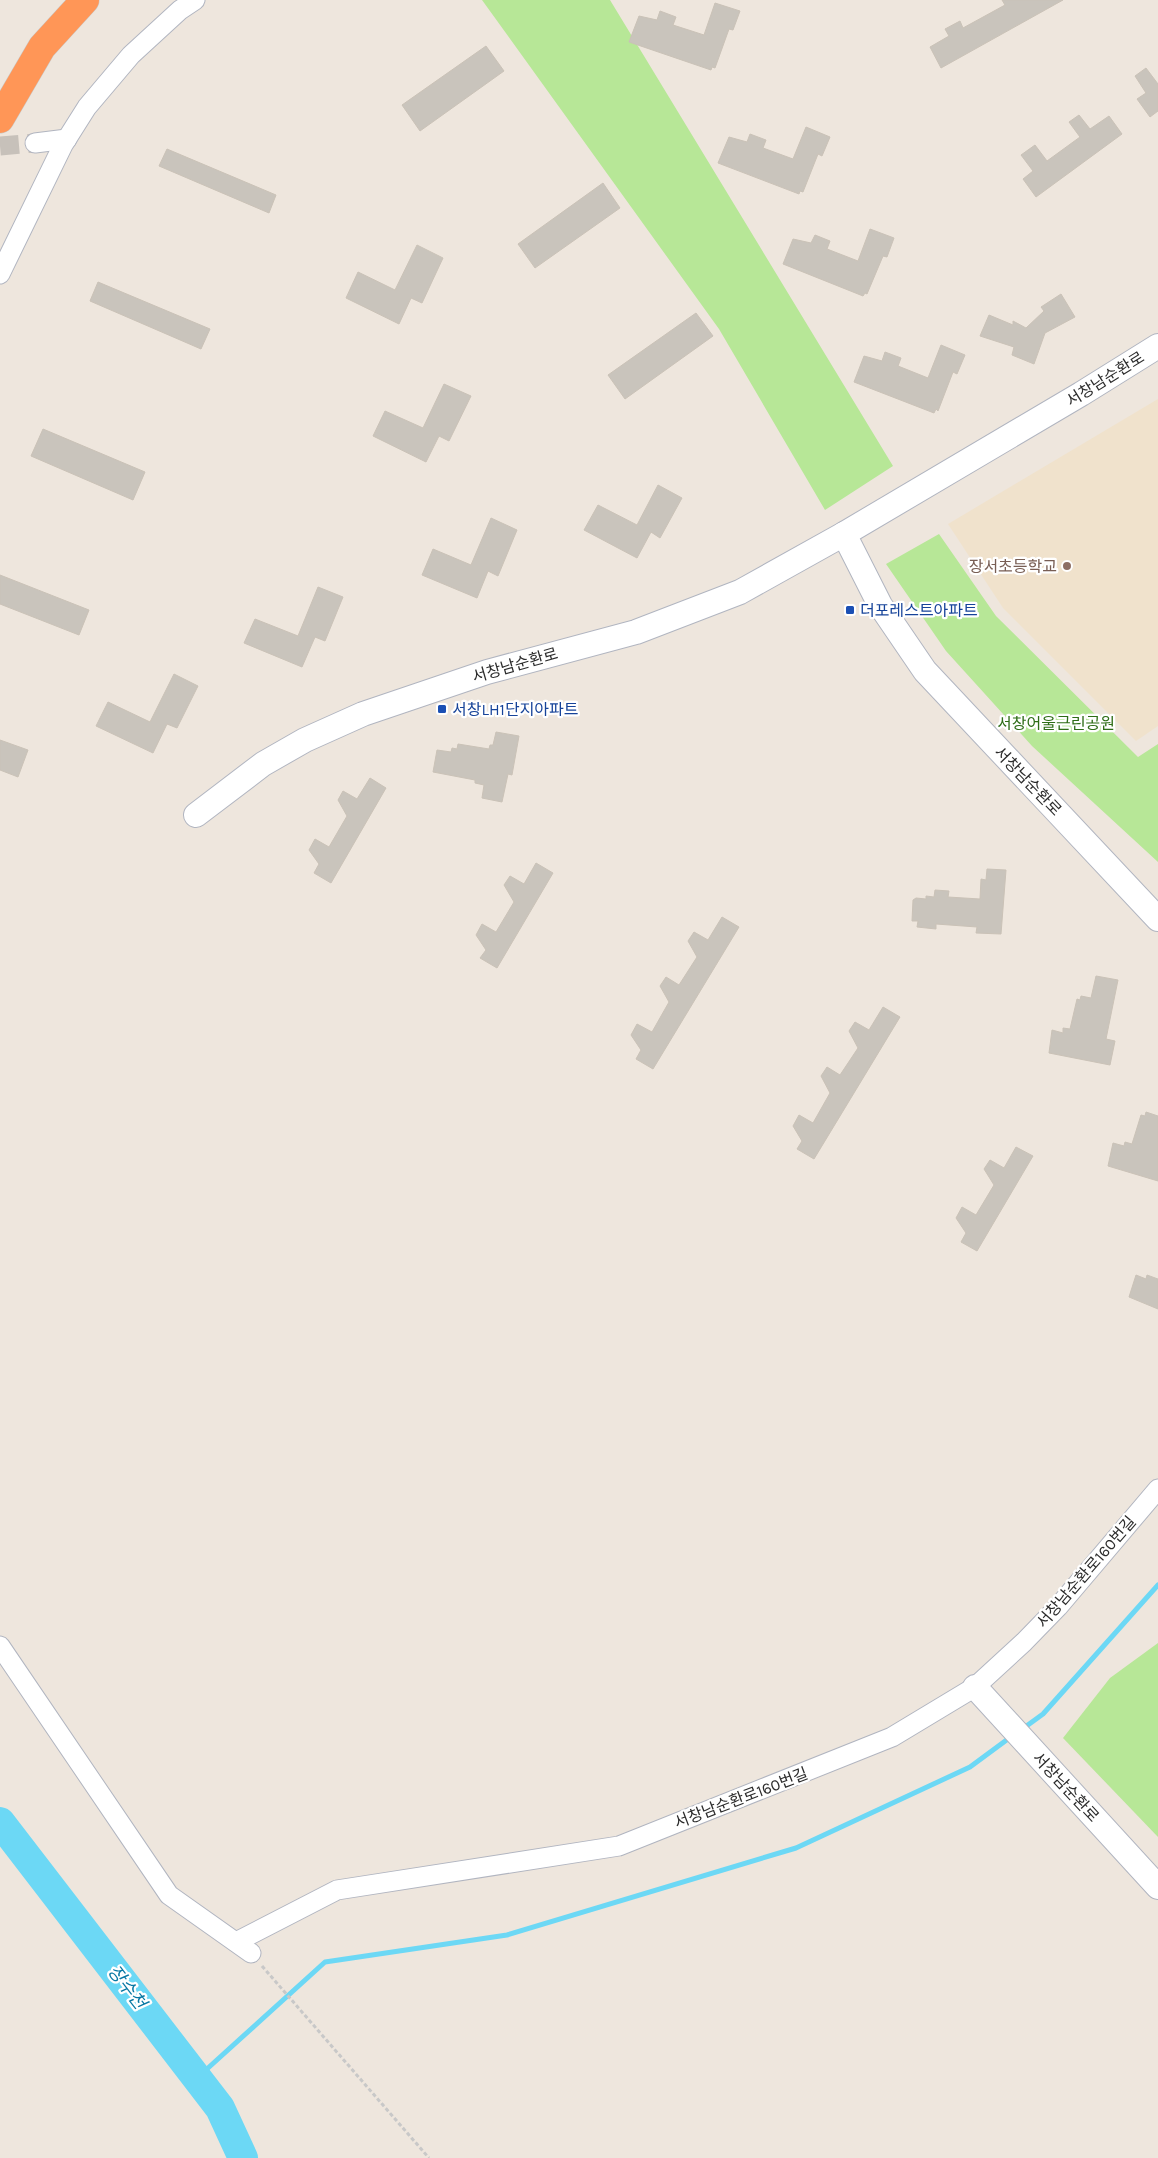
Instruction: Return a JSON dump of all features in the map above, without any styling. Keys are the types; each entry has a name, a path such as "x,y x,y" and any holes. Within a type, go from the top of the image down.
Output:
{"highway":[{"path":"0,119 42,47 84,0"}],"street":[{"path":"0,274 66,139 87,107 131,55 180,10 195,0"},
{"path":"34,143 66,139"},
{"name":"서창남순환로","path":"196,815 263,764 304,740 346,722 487,672 636,632 740,592 844,534 1081,394 1158,346"},
{"name":"서창남순환로","path":"844,534 880,605 924,670 1158,919"},
{"name":"서창남순환로160번길","path":"0,1646 169,1895 244,1948 337,1890 619,1846 892,1737 982,1694 1158,1488"},
{"name":"서창남순환로","path":"982,1694 1158,1887"}],"path":[{"path":"266,1970 428,2158"}],"shaded area":[{"name":"장서초등학교","path":"1158,399 1158,726 1136,741 1003,608 948,524"}],"green space":[{"path":"482,0 610,0 893,466 825,510 719,329"},
{"name":"서창어울근린공원","path":"939,534 996,616 1138,757 1158,744 1158,862 1032,746 946,651 886,564"},
{"path":"1158,1643 1158,1837 1063,1738 1110,1678"}],"building":[{"path":"1002,0 1063,0 941,68 930,47 949,36 945,29 960,21 963,28 1005,5"},
{"path":"715,3 740,11 733,30 729,29 715,68 712,67 711,70 629,42 639,16 657,20 660,11 676,17 673,25 704,35"},
{"path":"486,46 504,71 420,131 402,105"},
{"path":"1146,68 1158,84 1158,111 1150,117 1137,99 1146,93 1135,76"},
{"path":"1079,115 1090,129 1109,116 1122,134 1036,197 1023,179 1033,171 1021,155 1035,145 1047,161 1080,137 1069,122"},
{"path":"806,127 830,137 822,156 818,154 803,192 800,191 799,194 718,163 729,137 747,142 750,134 766,140 763,148 793,159"},
{"path":"167,149 276,195 269,213 159,166"},
{"path":"603,183 620,208 535,268 518,244"},
{"path":"870,229 894,238 887,257 883,256 867,294 865,293 863,296 783,264 793,239 811,243 815,235 830,241 827,249 858,261"},
{"path":"417,245 443,258 422,303 411,298 399,324 346,298 358,272 395,290"},
{"path":"98,282 210,329 201,349 90,301"},
{"path":"1061,294 1075,317 1045,333 1034,364 1012,355 1014,347 980,336 989,315 1013,325 1013,321 1026,328 1044,311 1041,307"},
{"path":"696,313 713,336 625,399 608,375"},
{"path":"941,345 965,355 957,374 953,372 938,411 936,409 934,413 854,382 864,356 882,361 885,352 901,358 898,366 928,378"},
{"path":"444,384 471,396 449,441 439,436 426,462 373,436 385,411 423,428"},
{"path":"43,429 145,472 133,500 31,456"},
{"path":"658,485 682,498 660,538 651,532 637,558 584,530 598,505 637,525"},
{"path":"491,518 517,530 498,576 488,571 477,598 422,575 433,549 471,565"},
{"path":"0,575 89,610 79,635 0,604"},
{"path":"318,587 343,597 325,641 315,637 302,667 244,643 255,619 298,636"},
{"path":"174,674 198,686 177,728 167,724 153,753 96,726 108,702 150,722"},
{"path":"496,732 519,736 512,775 508,774 502,802 482,798 484,785 475,783 475,780 433,772 437,750 451,752 452,748 457,749 458,744 489,749 490,745 493,745"},
{"path":"0,740 28,750 18,777 0,770"},
{"path":"370,778 386,788 331,883 314,873 319,864 309,850 315,839 329,847 347,816 338,800 343,791 357,799"},
{"path":"536,863 553,873 497,968 480,958 486,950 476,935 482,924 496,932 514,902 504,885 510,876 524,884"},
{"path":"987,869 1006,870 1001,934 976,933 977,927 936,924 936,929 917,927 918,921 912,921 913,900 916,898 926,899 926,896 934,897 935,890 949,891 948,897 980,899 981,879 986,880"},
{"path":"722,917 739,927 653,1069 636,1059 641,1050 631,1035 637,1024 652,1032 669,1002 660,986 666,977 679,985 697,957 688,941 694,932 708,940"},
{"path":"1096,976 1118,980 1106,1039 1115,1041 1110,1065 1049,1053 1052,1030 1063,1033 1063,1028 1070,1029 1077,999 1080,1000 1081,996 1091,998"},
{"path":"883,1007 900,1017 814,1159 797,1149 802,1141 793,1126 799,1115 813,1123 830,1093 821,1076 827,1067 840,1075 858,1048 849,1031 855,1022 869,1030"},
{"path":"1146,1112 1158,1116 1158,1181 1108,1166 1113,1143 1124,1146 1125,1142 1132,1144 1141,1115 1145,1116"},
{"path":"1016,1147 1033,1156 977,1251 961,1242 966,1233 956,1218 962,1207 976,1215 994,1185 984,1169 990,1160 1004,1168"},
{"path":"1136,1275 1146,1279 1147,1275 1158,1279 1158,1309 1129,1297"}],"waterway":[{"path":"1021,1730 1043,1714 1158,1585"},
{"path":"197,2078 325,1962 507,1935 796,1848 970,1767 1012,1736"},
{"name":"장수천","path":"0,1822 220,2108 243,2158"}],"tunnel":[{"path":"0,146 35,143"}],"place":[{"name":"장서초등학교","path":"1067,566"},
{"name":"더포레스트아파트","path":"850,610"},
{"name":"서창LH1단지아파트","path":"442,709"}]}
